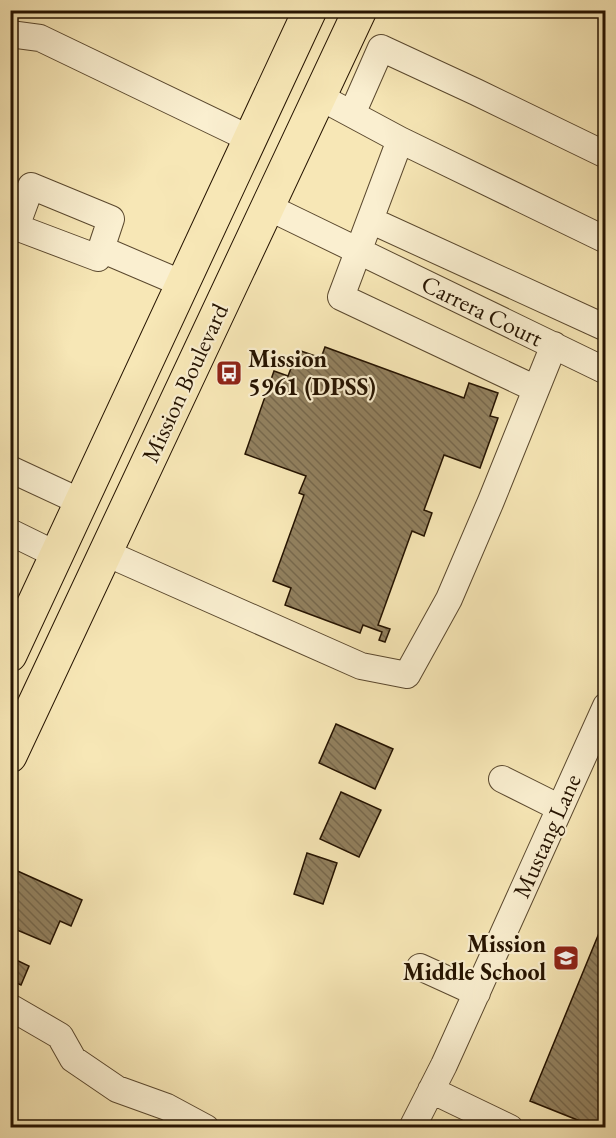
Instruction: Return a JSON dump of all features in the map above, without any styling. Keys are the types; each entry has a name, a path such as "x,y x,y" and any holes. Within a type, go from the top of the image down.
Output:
{"main road":[{"name":"Mission Boulevard","path":"10,655 18,617 57,555 310,10"},
{"name":"Mission Boulevard","path":"10,756 360,10"}],"street":[{"path":"10,34 40,38 250,139"},
{"path":"352,114 381,48 606,155"},
{"path":"320,97 400,140 606,240"},
{"path":"400,140 340,297 536,389"},
{"name":"Carrera Court","path":"268,207 606,371"},
{"path":"370,220 606,328"},
{"path":"101,249 183,284"},
{"path":"106,553 361,666 407,675 449,599 554,345"},
{"path":"10,469 81,502"},
{"path":"10,532 57,555"},
{"name":"Mustang Lane","path":"412,1128 477,993 606,706"},
{"path":"502,779 560,808"},
{"path":"420,967 477,993"},
{"path":"10,1007 60,1036 73,1059 117,1089 167,1107 206,1128"},
{"path":"431,1090 510,1128"}],"building":[{"path":"325,347 464,398 469,383 498,393 490,416 498,418 480,468 444,455 424,510 432,513 424,536 412,531 378,625 390,629 385,642 379,640 382,632 363,625 360,633 285,605 291,588 273,581 304,495 299,493 306,476 245,454 274,371 288,376 298,350 321,358"},
{"path":"336,724 393,749 375,789 319,763"},
{"path":"341,792 381,810 359,857 320,839"},
{"path":"307,853 337,863 323,904 294,894"},
{"path":"13,869 82,900 71,926 60,921 50,944 10,927 10,909 15,899 10,897 10,874"},
{"path":"604,921 606,922 606,1128 577,1128 580,1121 530,1101"},
{"path":"10,957 29,966 21,985 10,980"}],"place":[{"name":"Mission 5961 (DPSS)","path":"229,373"},
{"name":"Mission Middle School","path":"566,958"}]}
